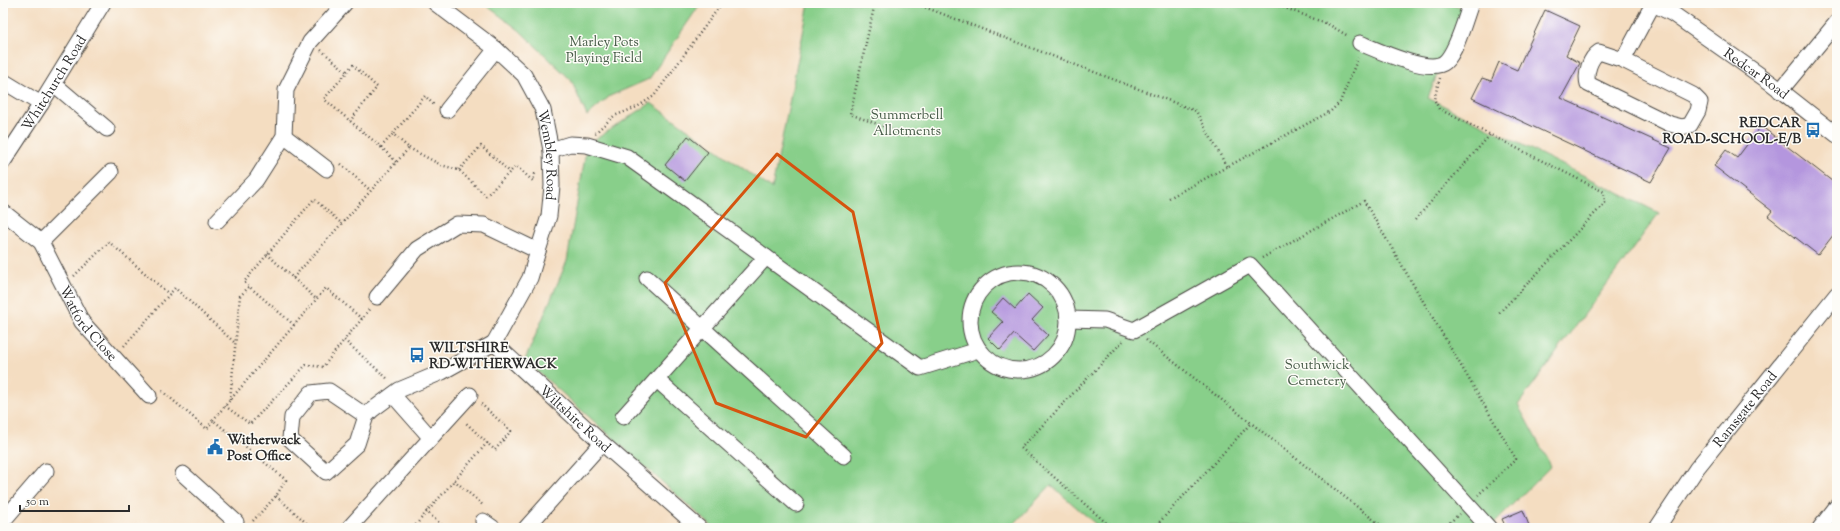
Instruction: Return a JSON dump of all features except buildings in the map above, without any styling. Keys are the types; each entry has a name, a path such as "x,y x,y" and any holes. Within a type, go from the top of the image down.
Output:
{"street":[{"name":"Whitchurch Road","path":"3,162 54,84 104,3"},
{"path":"217,221 256,180 284,136 286,90 311,41 345,3"},
{"name":"Wembley Road","path":"435,3 496,49 524,75 543,110 551,150 552,173 549,216 530,278 494,343"},
{"path":"1362,44 1420,65 1434,67 1444,62 1454,47 1471,3"},
{"path":"1623,60 1652,4"},
{"name":"Redcar Road","path":"1652,4 1673,14 1837,134"},
{"path":"1780,91 1837,22"},
{"path":"447,110 496,49"},
{"path":"1599,52 1623,60 1693,95 1700,102 1698,111 1690,125 1682,127 1670,124 1588,84 1586,78 1587,72 1595,55 1599,52"},
{"path":"3,81 41,104"},
{"path":"54,84 107,130"},
{"path":"284,136 327,169"},
{"path":"551,150 570,144 586,145 627,157 920,368 978,350"},
{"path":"41,242 111,172"},
{"name":"Watford Close","path":"3,212 41,242 82,322 149,396"},
{"path":"377,297 417,249 457,224 484,225 538,251"},
{"path":"624,417 766,257"},
{"path":"1068,319 1105,320 1134,330 1250,265 1488,526"},
{"path":"1010,272 1027,272 1043,277 1056,288 1065,302 1068,319 1066,334 1060,349 1049,360 1035,368 1019,370 1004,368 990,361 978,350 971,335 969,318 976,297 982,287 995,277 1010,272"},
{"path":"647,278 844,456"},
{"name":"Ramsgate Road","path":"1657,528 1697,468 1835,301"},
{"path":"366,416 329,391 311,394 292,417 290,439 326,472 357,444 366,416 372,410 396,392 442,372 494,343"},
{"name":"Wiltshire Road","path":"494,343 602,443 699,528"},
{"path":"657,380 796,504"},
{"path":"396,392 430,437"},
{"path":"349,528 430,437 470,395"},
{"path":"526,528 602,443"},
{"path":"3,521 46,471"},
{"path":"183,474 237,526"},
{"path":"1820,528 1837,506"}],"path":[{"path":"586,145 596,131 614,116 637,107 654,96 722,3"},
{"path":"875,3 850,114 910,136"},
{"path":"914,3 1196,111 1227,167"},
{"path":"1169,198 1331,111 1340,102 1362,44 1328,24 1272,3"},
{"path":"311,41 347,71"},
{"path":"1444,62 1434,99 1439,109 1604,192 1605,203 1498,314"},
{"path":"350,121 378,87 353,65 324,99 350,121 381,147 396,162"},
{"path":"381,147 425,96 444,113 447,110"},
{"path":"393,134 409,148 441,165 459,170 486,196 516,166 533,181 535,174 552,173"},
{"path":"1416,220 1490,135"},
{"path":"459,170 482,146 510,172"},
{"path":"293,278 409,148"},
{"path":"327,169 334,157 370,190"},
{"path":"294,325 244,282 314,199 341,223"},
{"path":"1250,265 1364,201 1516,459 1444,528"},
{"path":"64,286 109,242 169,294"},
{"path":"267,254 316,299"},
{"path":"230,401 240,296 250,286"},
{"path":"114,357 175,288 235,343"},
{"path":"149,396 155,385 207,429 213,420 326,288 362,319"},
{"path":"225,406 250,424 306,365 322,367 362,319 377,297"},
{"path":"1112,528 1021,448 1134,330 1384,528"},
{"path":"344,340 396,392"},
{"path":"454,412 495,450 512,431 470,395"},
{"path":"213,420 286,480 276,496 237,526"},
{"path":"1154,528 1251,423"},
{"path":"412,528 487,443"},
{"path":"454,480 487,508 488,524"},
{"path":"276,496 312,528"},
{"path":"426,511 445,528"}],"highlighted area":[{"path":"777,154 853,212 882,343 806,437 716,403 665,283"}],"green space":[{"name":"Marley Pots Playing Field","path":"483,3 701,3 649,79 610,96 587,116 571,80 519,30"},
{"name":"Southwick Cemetery","path":"809,3 1450,3 1463,8 1428,98 1659,213 1518,405 1551,466 1489,528 1100,528 1051,485 1010,528 714,528 525,360 567,261 587,145 651,103 772,189"}],"place":[{"name":"REDCAR ROAD-SCHOOL-E/B","path":"1813,130"},
{"name":"WILTSHIRE RD-WITHERWACK","path":"417,355"},
{"name":"Witherwack Post Office","path":"215,447"}],"park label":[{"name":"Summerbell Allotments","path":"907,122"}]}
